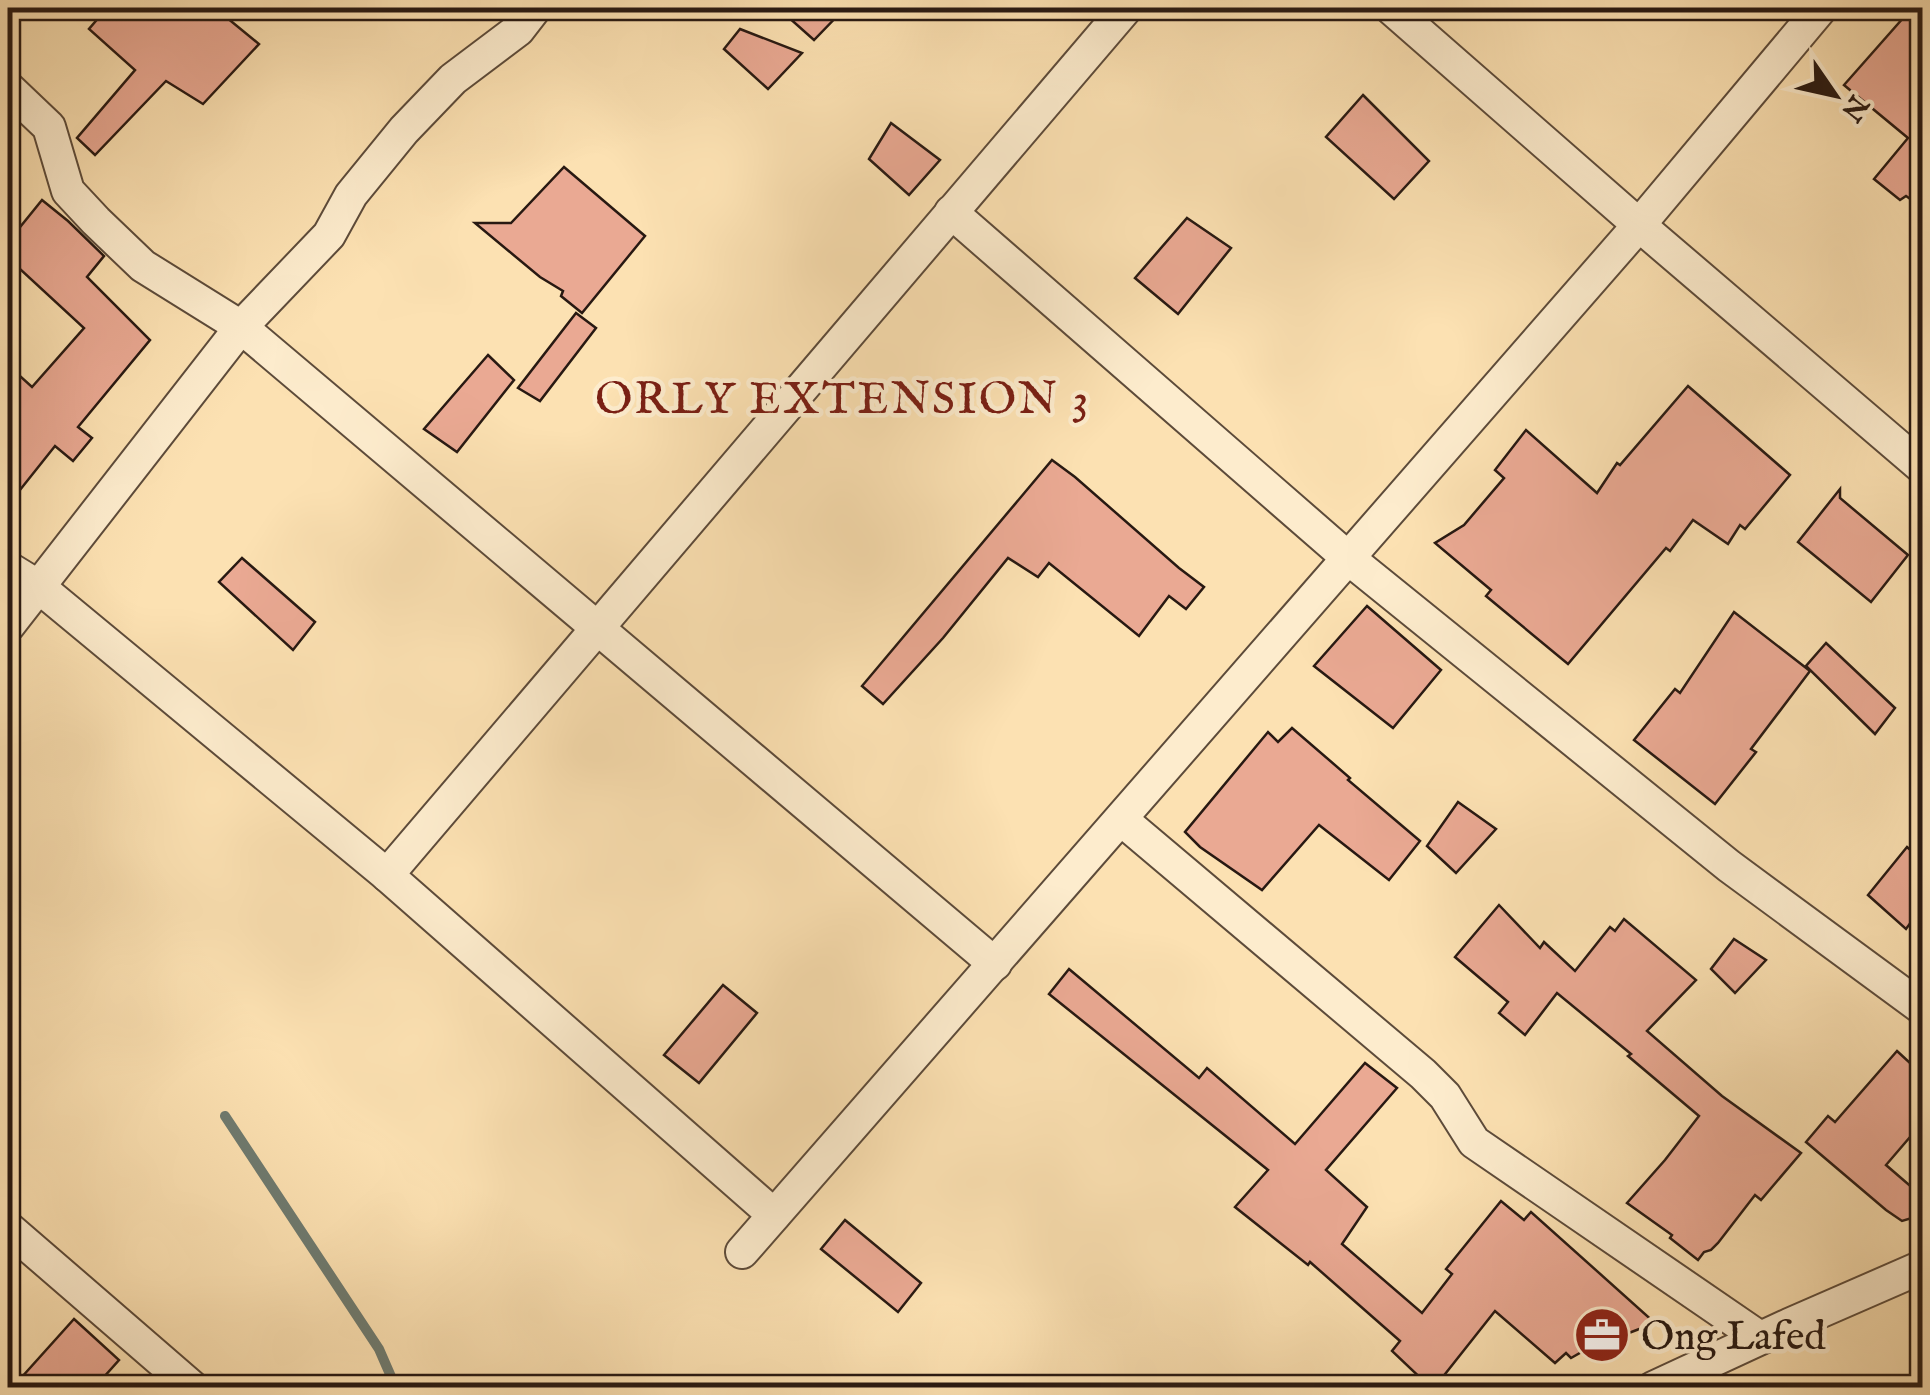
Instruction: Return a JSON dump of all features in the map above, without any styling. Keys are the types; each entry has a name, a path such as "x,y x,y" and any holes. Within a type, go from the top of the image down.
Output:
{"street":[{"path":"8,626 241,327 329,235 350,195 404,130 454,79 518,30 536,8"},
{"path":"388,875 1126,8"},
{"path":"1391,8 1922,467"},
{"path":"742,1252 1639,225 1821,8"},
{"path":"8,88 50,127 68,192 143,266 241,327 995,964"},
{"path":"952,212 1348,558 1730,866 1922,1008"},
{"path":"8,568 39,587 388,875 774,1215"},
{"path":"1122,820 1423,1074 1445,1096 1474,1142 1760,1338"},
{"path":"8,1228 193,1388"},
{"path":"1660,1386 1922,1267"}],"building":[{"path":"107,8 215,8 259,44 203,104 166,81 95,155 77,138 135,70 89,29"},
{"path":"778,8 845,8 814,40"},
{"path":"1912,8 1922,8 1922,207 1906,196 1900,200 1874,179 1908,138 1844,85"},
{"path":"740,29 802,53 768,89 724,49"},
{"path":"1363,95 1429,161 1394,199 1326,137"},
{"path":"891,123 940,160 909,195 869,159"},
{"path":"564,167 645,236 582,313 561,296 563,291 475,223 511,223"},
{"path":"42,200 104,256 87,277 150,340 78,427 92,438 73,461 55,446 8,505 8,391 20,376 32,387 84,328 8,258 8,242"},
{"path":"1187,218 1231,248 1178,314 1135,278"},
{"path":"576,313 596,328 540,401 518,388"},
{"path":"488,355 514,380 457,452 424,429"},
{"path":"1688,386 1790,475 1745,529 1740,525 1728,544 1693,520 1568,664 1486,596 1491,590 1435,543 1464,525 1504,478 1495,470 1526,430 1597,493 1617,463 1620,465"},
{"path":"1052,460 1204,587 1186,609 1169,596 1139,636 1049,563 1038,577 1008,558 883,704 862,686"},
{"path":"1840,489 1840,498 1908,555 1871,602 1798,542"},
{"path":"242,558 315,622 293,650 219,582"},
{"path":"1367,606 1441,670 1393,728 1314,666"},
{"path":"1734,612 1810,671 1751,749 1756,752 1715,804 1634,740 1675,689 1680,693"},
{"path":"1826,643 1895,708 1875,734 1806,666"},
{"path":"1292,728 1420,841 1389,880 1319,825 1262,890 1185,832 1268,732 1278,742"},
{"path":"1458,802 1496,829 1456,873 1427,846"},
{"path":"1907,847 1922,860 1922,907 1906,929 1868,895"},
{"path":"1499,905 1540,948 1544,942 1575,971 1610,927 1615,931 1624,919 1696,980 1647,1031 1722,1096 1801,1153 1761,1200 1755,1195 1718,1243 1698,1260 1670,1238 1672,1235 1627,1203 1699,1116 1557,993 1525,1035 1499,1013 1508,1002 1455,957"},
{"path":"1734,939 1766,960 1735,993 1711,969"},
{"path":"1069,969 1199,1078 1207,1068 1295,1144 1365,1063 1397,1088 1326,1170 1367,1207 1342,1244 1422,1313 1452,1274 1446,1269 1501,1201 1524,1220 1531,1212 1655,1323 1571,1358 1566,1353 1555,1363 1495,1311 1431,1388 1392,1351 1400,1341 1310,1262 1308,1265 1235,1207 1268,1170 1049,994"},
{"path":"723,985 757,1013 699,1083 664,1055"},
{"path":"1897,1051 1922,1074 1922,1123 1886,1165 1922,1196 1922,1215 1902,1221 1806,1142 1828,1116 1835,1122"},
{"path":"845,1220 921,1283 898,1312 821,1249"},
{"path":"74,1319 119,1360 94,1388 12,1388"}],"waterway":[{"path":"225,1116 379,1349 396,1388"}],"place":[{"name":"Ong Lafed","path":"1602,1335"}],"district":[{"name":"ORLY EXTENSION 3","path":"843,397"}]}
